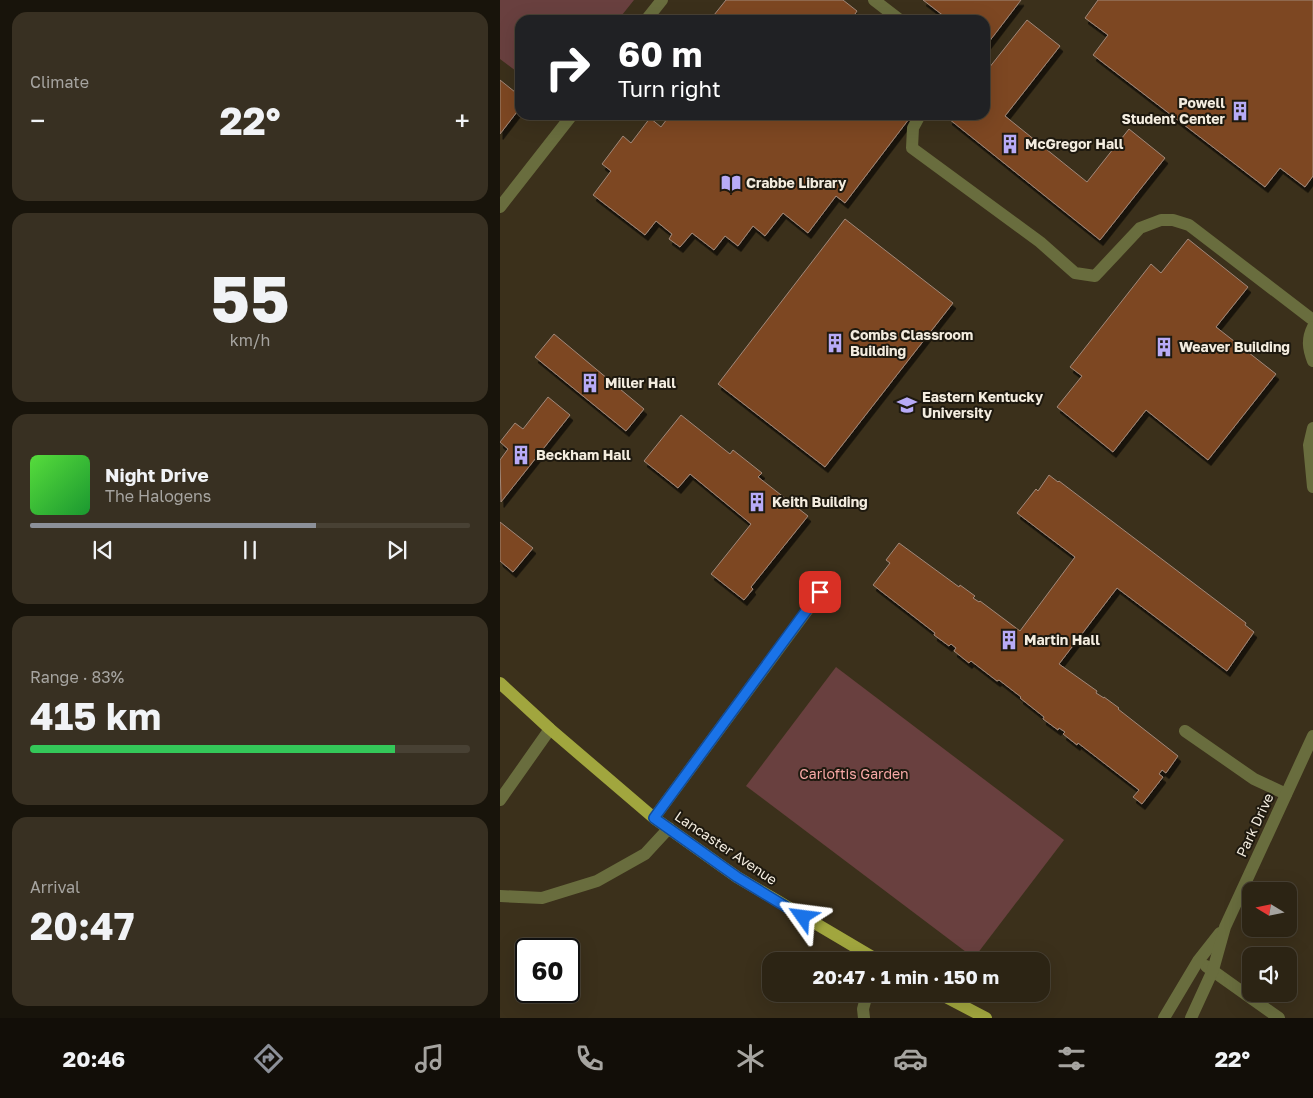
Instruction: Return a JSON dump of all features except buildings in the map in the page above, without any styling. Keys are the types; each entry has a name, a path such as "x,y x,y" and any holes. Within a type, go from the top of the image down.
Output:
{"main road":[{"name":"Lancaster Avenue","path":"500,683 550,729 654,818 737,877 864,952"},
{"path":"955,1002 986,1018"}],"street":[{"path":"650,15 662,0"},
{"path":"874,0 894,15"},
{"path":"500,207 568,120"},
{"path":"917,120 913,128 912,148 1040,242 1075,273 1095,276 1140,228 1161,220 1173,220 1189,225 1313,320"},
{"path":"1313,327 1308,343 1313,361"},
{"path":"1313,428 1309,445 1313,486"},
{"path":"654,818 820,592"},
{"path":"500,800 550,729"},
{"path":"1185,731 1254,779 1286,794"},
{"name":"Park Drive","path":"1191,1018 1212,970 1225,927 1313,736"},
{"path":"500,896 542,898 597,882 645,854 669,828"},
{"name":"Park Drive","path":"1164,1018 1198,960 1225,927"},
{"path":"1198,960 1279,1018"},
{"path":"864,1018 865,1002"}],"green space":[{"path":"500,0 634,0 622,15 515,15 515,70 500,59"},
{"name":"Carloftis Garden","path":"836,667 1064,840 979,952 966,952 746,786"}],"place":[{"name":"Powell Student Center","path":"1240,111"},
{"name":"McGregor Hall","path":"1010,144"},
{"name":"Crabbe Library","path":"731,183"},
{"name":"Combs Classroom Building","path":"835,343"},
{"name":"Weaver Building","path":"1164,347"},
{"name":"Miller Hall","path":"590,383"},
{"name":"Eastern Kentucky University","path":"907,405"},
{"name":"Beckham Hall","path":"521,455"},
{"name":"Keith Building","path":"757,502"},
{"name":"Martin Hall","path":"1009,640"}],"route":[{"path":"803,917 737,877 654,818 820,592"}]}
